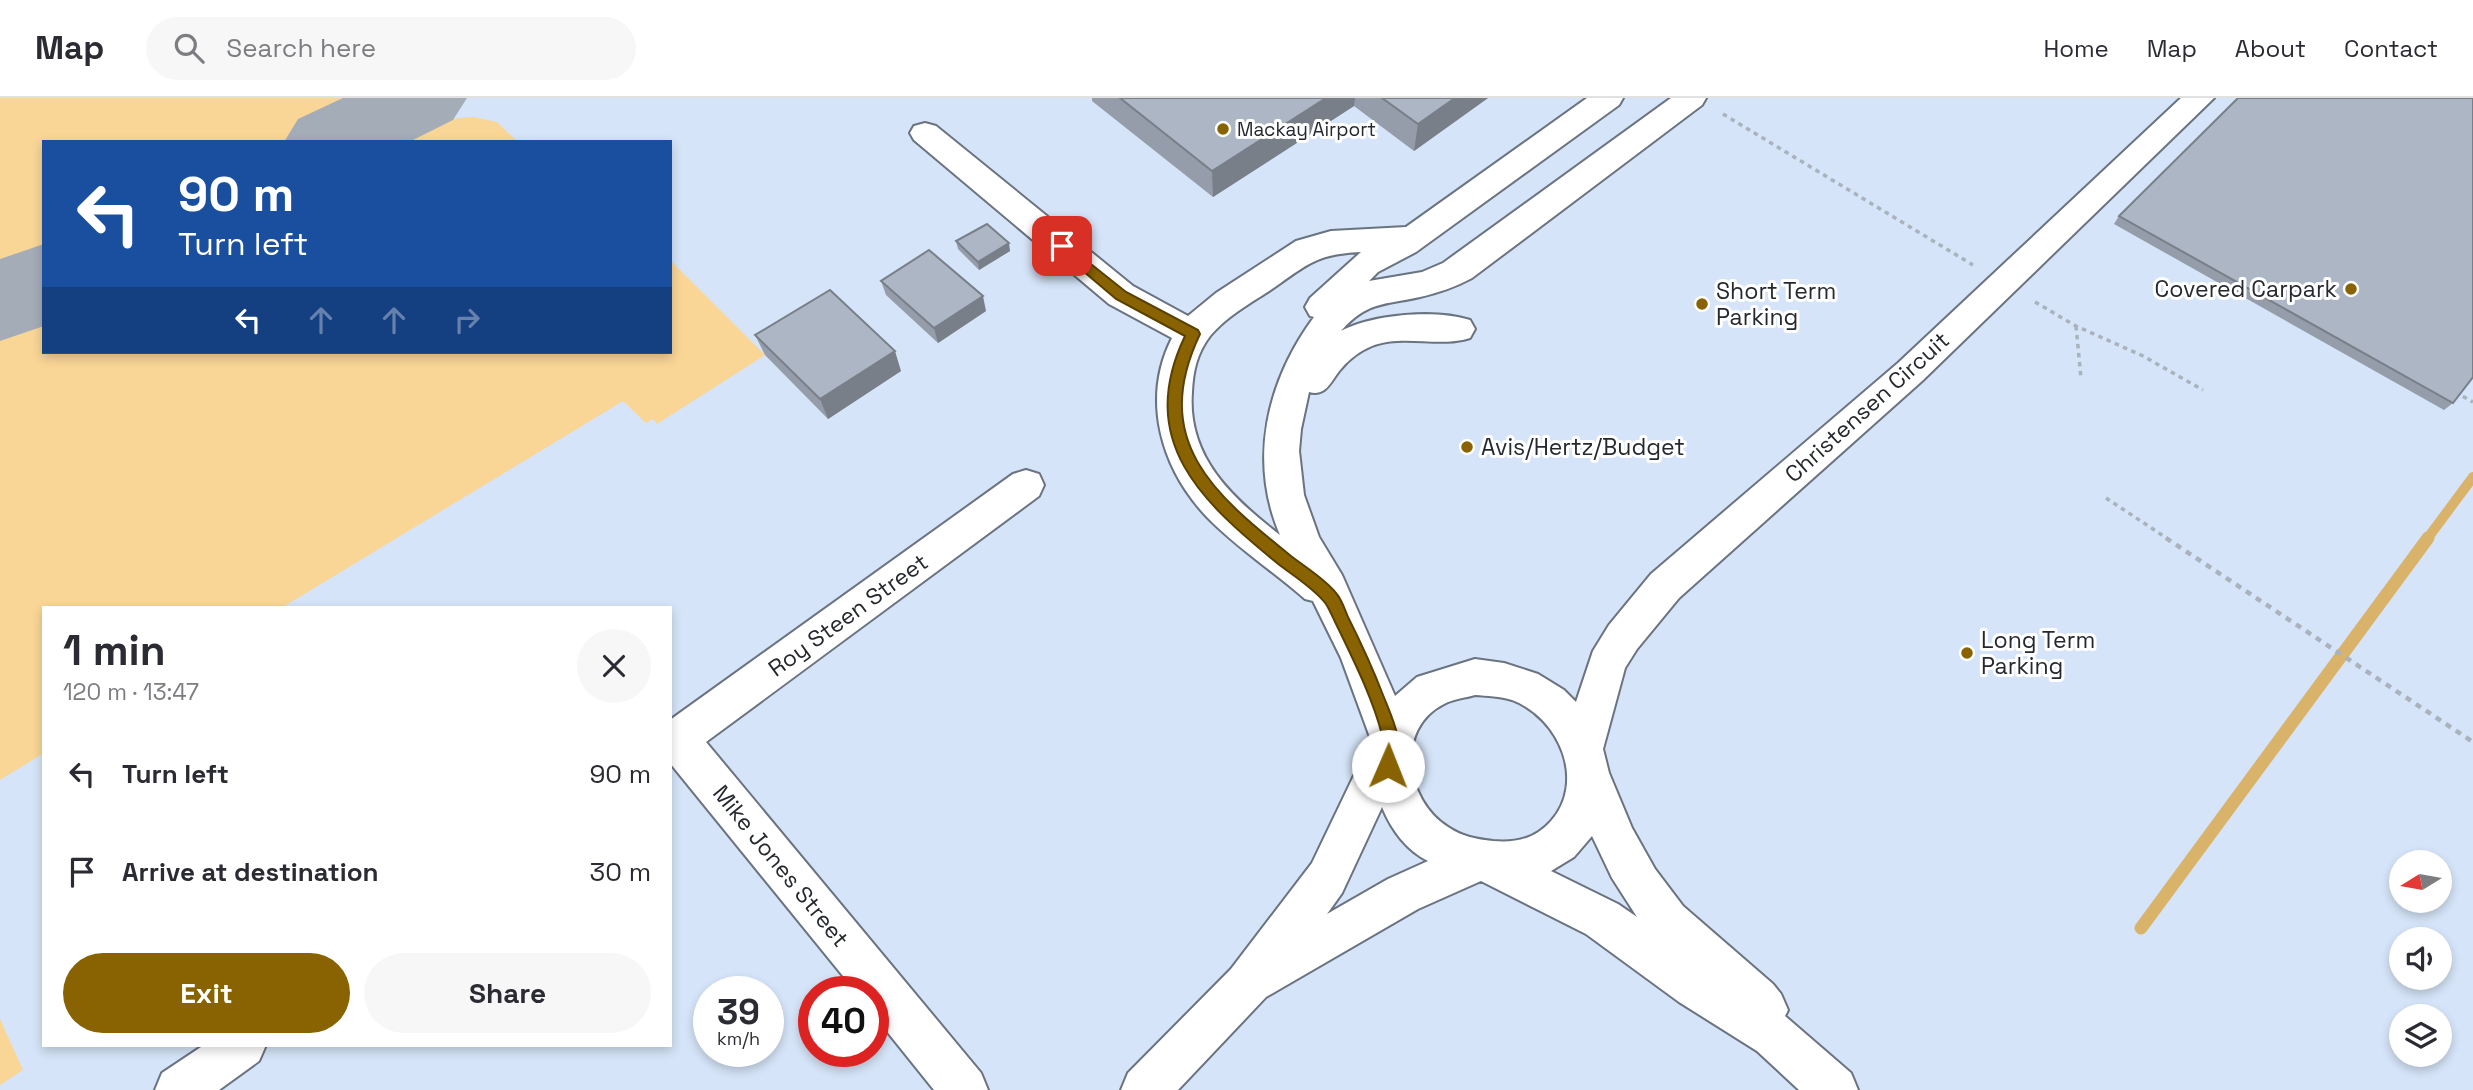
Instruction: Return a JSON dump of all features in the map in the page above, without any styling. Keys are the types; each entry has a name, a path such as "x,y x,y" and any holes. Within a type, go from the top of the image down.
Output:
{"street":[{"path":"1331,598 1289,548 1273,519 1264,469 1266,405 1278,371 1291,347 1321,308 1366,264 1416,236 1608,98"},
{"name":"Christensen Circuit","path":"1586,761 1610,656 1665,586 1910,372 2199,98"},
{"path":"1705,105 1461,269 1429,283 1359,297 1340,310 1302,365 1289,397 1284,421 1282,461 1291,515 1360,657 1391,741 1388,766 1392,788 1415,827 1443,848 1484,862 1602,919 1695,986 1773,1035 1834,1090"},
{"path":"925,133 1121,295 1193,334"},
{"path":"1331,598 1232,517 1194,473 1177,428 1173,397 1183,356 1193,334 1226,303 1307,250 1334,243 1416,236"},
{"path":"1331,598 1312,541 1303,493 1300,454 1303,419 1314,382 1321,369 1341,348 1354,338 1370,332 1398,328 1458,329"},
{"name":"Roy Steen Street","path":"674,742 1026,485"},
{"path":"1145,1090 1247,985 1327,878 1398,721 1422,694 1456,680 1494,678 1531,690 1563,714 1586,761 1616,846 1643,893 1684,937 1753,996 1764,1010 1773,1035"},
{"name":"Mike Jones Street","path":"674,742 964,1090"},
{"path":"1247,985 1403,894 1484,862 1526,860 1556,845 1578,821 1585,807 1586,761"},
{"path":"179,1090 240,1047"}],"path":[{"path":"1705,105 2076,326 2083,326 2104,339 2126,346 2203,390"},
{"path":"2076,326 2081,378"},
{"path":"2444,386 2473,402"},
{"path":"2106,498 2473,742"}],"shaded area":[{"name":"Mackay Airport","path":"0,98 2473,98 2473,1090 0,1090"},
{"path":"0,98 385,98 297,140 42,140 42,262 0,282"},
{"path":"473,117 497,122 516,140 375,140 394,132"},
{"path":"672,262 765,355 657,424 653,419 646,423 623,401 285,606 42,606 42,754 0,780 0,323 42,303 42,354 672,354"},
{"path":"0,1019 23,1070 0,1085"}],"building":[{"path":"1120,98 1326,98 1212,171"},
{"path":"1382,98 1455,98 1418,124"},
{"name":"Covered Carpark","path":"2238,98 2473,98 2473,377 2453,403 2119,216"},
{"path":"987,224 1009,243 978,262 956,241"},
{"path":"929,250 983,296 934,328 881,281"},
{"path":"830,290 895,351 820,399 755,335"}],"waterway":[{"path":"2427,539 2473,477"},
{"path":"2141,928 2428,538"}],"taxiway":[{"path":"335,140 421,98"},
{"path":"0,303 42,282"}],"place":[{"name":"Mackay Airport","path":"1223,129"},
{"name":"Covered Carpark","path":"2351,289"},
{"name":"Short Term Parking","path":"1702,304"},
{"name":"Avis/Hertz/Budget","path":"1467,447"},
{"name":"Long Term Parking","path":"1967,653"}],"route":[{"path":"1062,246 1121,295 1142,309 1193,334 1183,356 1173,397 1177,428 1188,462 1207,491 1232,517 1331,598 1360,657 1391,738 1388,766"}]}
